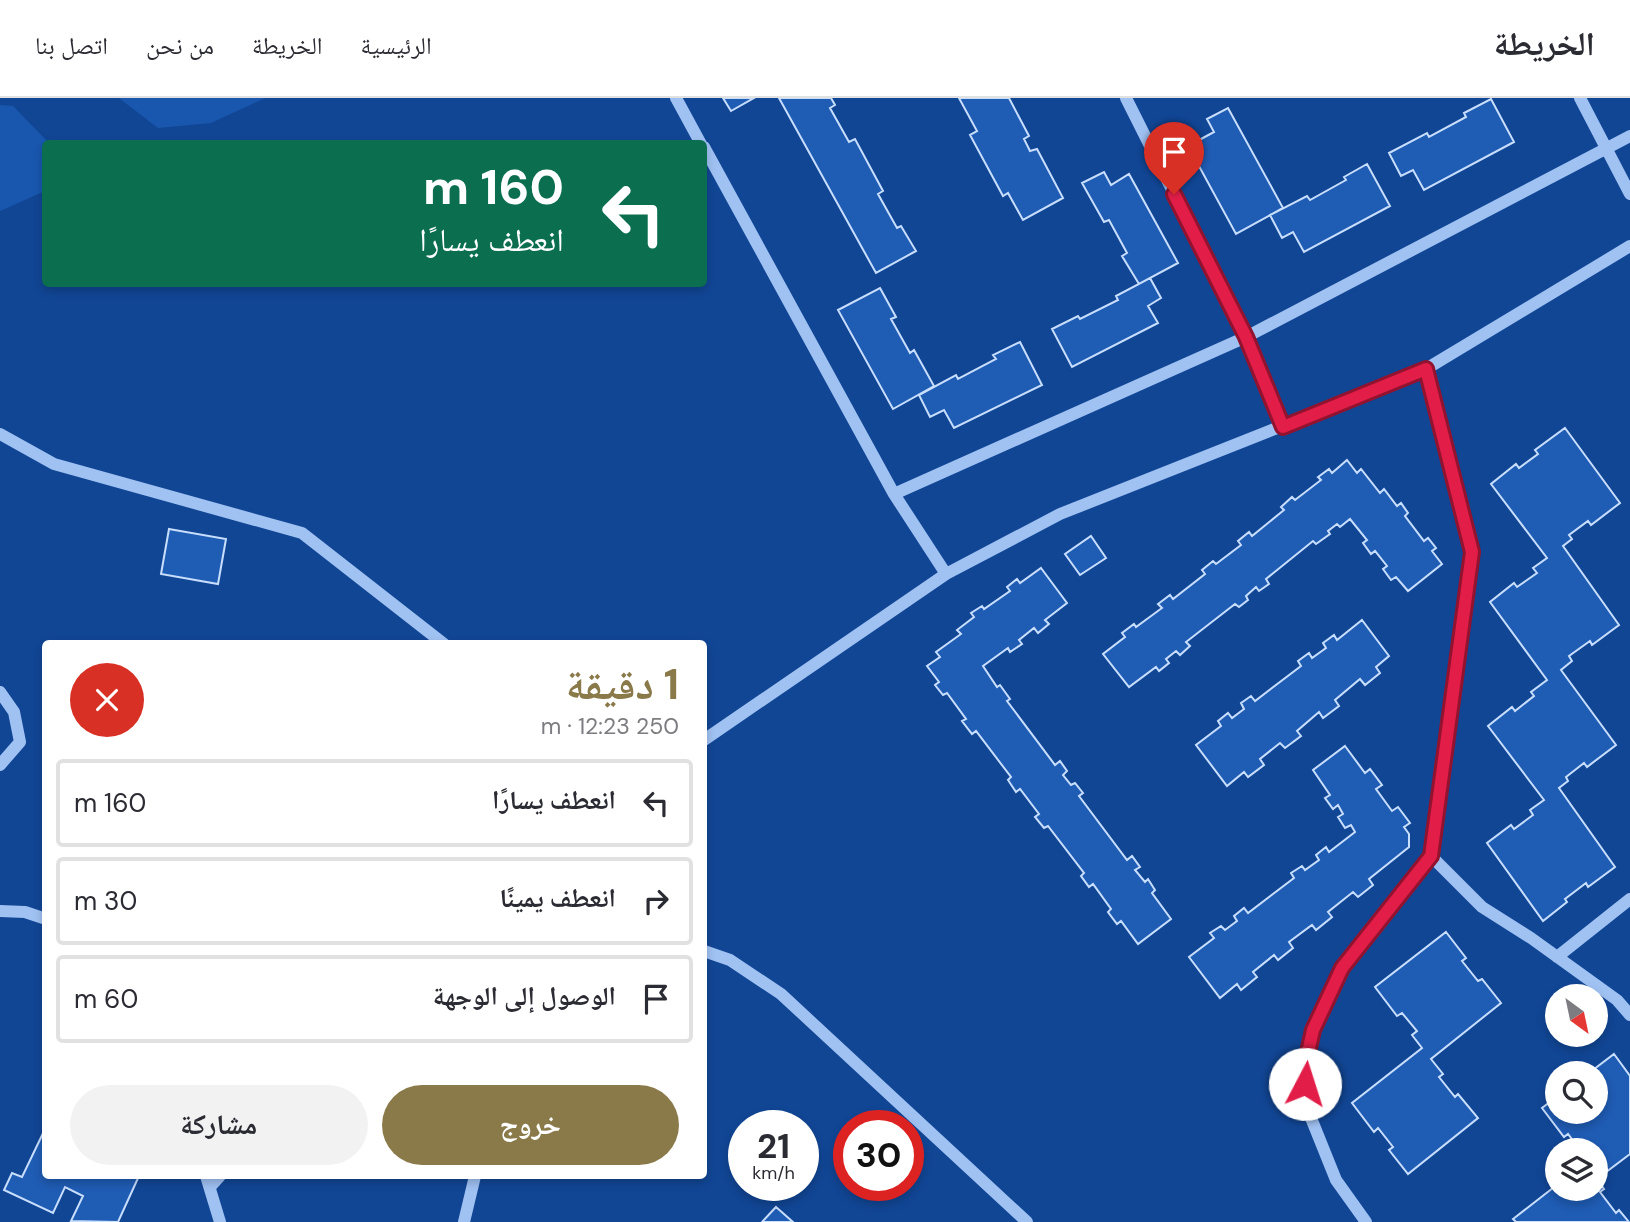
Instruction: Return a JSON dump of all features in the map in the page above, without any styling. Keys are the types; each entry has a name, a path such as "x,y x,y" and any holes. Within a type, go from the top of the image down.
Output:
{"street":[{"path":"676,98 699,140"},
{"path":"1126,98 1246,337 1283,427"},
{"path":"1580,98 1630,194"},
{"path":"894,494 1246,337 1630,136"},
{"path":"707,155 894,494 946,574"},
{"path":"707,738 946,574 1060,514 1426,369 1630,246"},
{"path":"1366,1222 1336,1181 1305,1103 1305,1066 1313,1030 1342,968 1431,856 1472,552 1426,369"},
{"path":"0,434 54,464 302,533 439,640"},
{"path":"0,692 15,712 20,742 0,765"},
{"path":"1431,856 1482,907 1617,1000 1630,1015"},
{"path":"1557,957 1630,899"},
{"path":"0,911 25,912 42,918"},
{"path":"707,952 730,960 780,994 1027,1222"},
{"path":"464,1222 474,1179"},
{"path":"208,1181 220,1222"}],"shaded area":[{"path":"119,98 265,98 211,123 158,128"},
{"path":"0,105 13,106 46,140 42,140 42,192 0,211"}],"building":[{"path":"723,98 754,98 731,111"},
{"path":"779,98 831,98 835,105 830,108 849,142 855,139 883,191 878,194 897,228 901,226 916,251 876,273"},
{"path":"959,98 1009,98 1029,136 1024,139 1030,151 1037,149 1063,198 1023,220 1008,193 1003,196 970,135 977,131"},
{"path":"1491,99 1514,142 1424,190 1413,170 1401,176 1389,153 1427,133 1429,137 1466,117 1464,113"},
{"path":"1228,108 1283,208 1236,234 1188,146 1214,132 1207,119"},
{"path":"1367,164 1390,206 1304,252 1293,232 1282,238 1270,215 1307,196 1310,200 1346,180 1344,177"},
{"path":"1104,172 1111,185 1129,174 1178,263 1139,284 1122,256 1127,253 1109,220 1104,222 1082,183"},
{"path":"1150,278 1161,298 1148,306 1158,323 1072,367 1052,329 1078,316 1080,319 1118,300 1116,296"},
{"path":"880,288 896,317 891,319 910,353 914,350 934,386 893,409 838,310"},
{"path":"1020,342 1042,385 954,428 944,410 930,417 919,395 956,375 958,379 996,359 993,355"},
{"path":"1565,428 1620,503 1591,525 1588,521 1569,535 1572,539 1563,546 1619,625 1592,645 1590,641 1569,656 1572,661 1561,670 1616,745 1587,767 1584,763 1566,777 1568,781 1559,788 1615,867 1588,887 1586,883 1543,921 1487,843 1511,825 1514,829 1533,815 1530,810 1544,800 1488,726 1512,707 1515,711 1534,696 1531,692 1547,680 1490,602 1514,583 1517,587 1537,573 1533,568 1547,558 1491,484 1516,464 1519,468 1538,454 1535,450"},
{"path":"1347,460 1357,473 1361,469 1380,493 1384,489 1397,506 1401,503 1408,513 1405,516 1424,541 1428,538 1436,548 1432,551 1442,564 1408,591 1396,577 1391,580 1383,569 1387,566 1375,551 1371,554 1363,543 1367,540 1350,519 1340,527 1337,524 1328,531 1330,534 1316,544 1313,541 1266,579 1269,584 1259,591 1256,587 1246,596 1248,600 1239,607 1235,604 1186,642 1190,646 1180,655 1176,651 1166,659 1169,663 1159,671 1156,667 1129,687 1103,654 1125,637 1122,633 1134,624 1136,627 1162,608 1158,604 1170,595 1173,599 1205,574 1202,570 1213,561 1216,564 1241,545 1238,541 1249,532 1252,536 1284,510 1281,507 1292,497 1295,500 1321,480 1318,477 1329,469 1332,473"},
{"path":"169,529 226,539 218,584 161,574"},
{"path":"1091,536 1106,558 1080,575 1065,554"},
{"path":"1041,568 1067,603 1045,620 1049,624 1038,633 1034,628 1019,640 1022,644 1010,652 1008,648 983,666 997,687 1000,685 1010,699 1007,701 1055,765 1060,761 1067,771 1063,775 1083,793 1079,796 1127,860 1132,856 1140,867 1135,870 1145,882 1148,879 1155,890 1152,893 1171,919 1138,944 1121,921 1117,924 1108,912 1111,909 1093,884 1089,887 1081,876 1084,873 1048,826 1044,828 1035,817 1039,814 1020,789 1016,792 1008,780 1011,777 976,731 972,734 962,721 966,719 947,693 943,695 935,685 939,682 927,666 940,657 936,652 961,634 957,630 974,617 971,613 982,606 984,609 1010,591 1007,587 1017,579 1020,583"},
{"path":"1362,620 1389,656 1376,667 1380,673 1365,685 1360,679 1335,700 1339,706 1323,718 1319,712 1297,731 1301,736 1285,748 1280,743 1260,759 1264,765 1248,777 1244,772 1227,786 1196,745 1221,726 1218,721 1228,713 1232,718 1244,709 1241,703 1251,696 1255,701 1301,666 1298,661 1309,653 1312,658 1326,648 1323,643 1334,635 1337,640"},
{"path":"1345,746 1365,773 1370,769 1382,785 1376,789 1392,811 1398,807 1410,823 1404,827 1409,834 1409,847 1369,879 1373,885 1358,897 1353,892 1328,912 1332,917 1316,930 1312,925 1289,942 1293,948 1278,960 1274,955 1253,972 1257,977 1241,990 1237,984 1220,998 1189,957 1214,938 1210,933 1221,926 1225,930 1237,921 1234,916 1244,908 1248,913 1294,878 1291,873 1302,866 1305,870 1319,860 1316,855 1326,847 1329,852 1355,832 1351,825 1345,828 1338,817 1343,814 1338,805 1333,809 1325,798 1330,795 1313,770"},
{"path":"1446,932 1466,958 1462,961 1478,981 1482,979 1501,1003 1431,1059 1443,1074 1439,1077 1455,1097 1458,1094 1478,1118 1408,1174 1389,1150 1393,1147 1378,1128 1374,1132 1352,1103 1422,1048 1412,1035 1417,1031 1402,1013 1397,1016 1375,987"},
{"path":"1614,1054 1630,1076 1630,1154 1608,1171 1608,1138 1571,1138 1568,1134 1564,1137 1554,1124 1608,1124 1608,1061 1605,1061"},
{"path":"42,1135 42,1179 138,1179 118,1222 71,1221 83,1196 65,1187 53,1213 4,1190 12,1173 22,1177"},
{"path":"1545,1194 1545,1201 1607,1201 1616,1213 1619,1210 1629,1222 1516,1222 1513,1219"},
{"path":"776,1207 793,1222 762,1222"}],"route":[{"path":"1174,194 1246,337 1283,427 1426,369 1472,552 1431,856 1342,968 1313,1030 1305,1066 1305,1084"}]}
